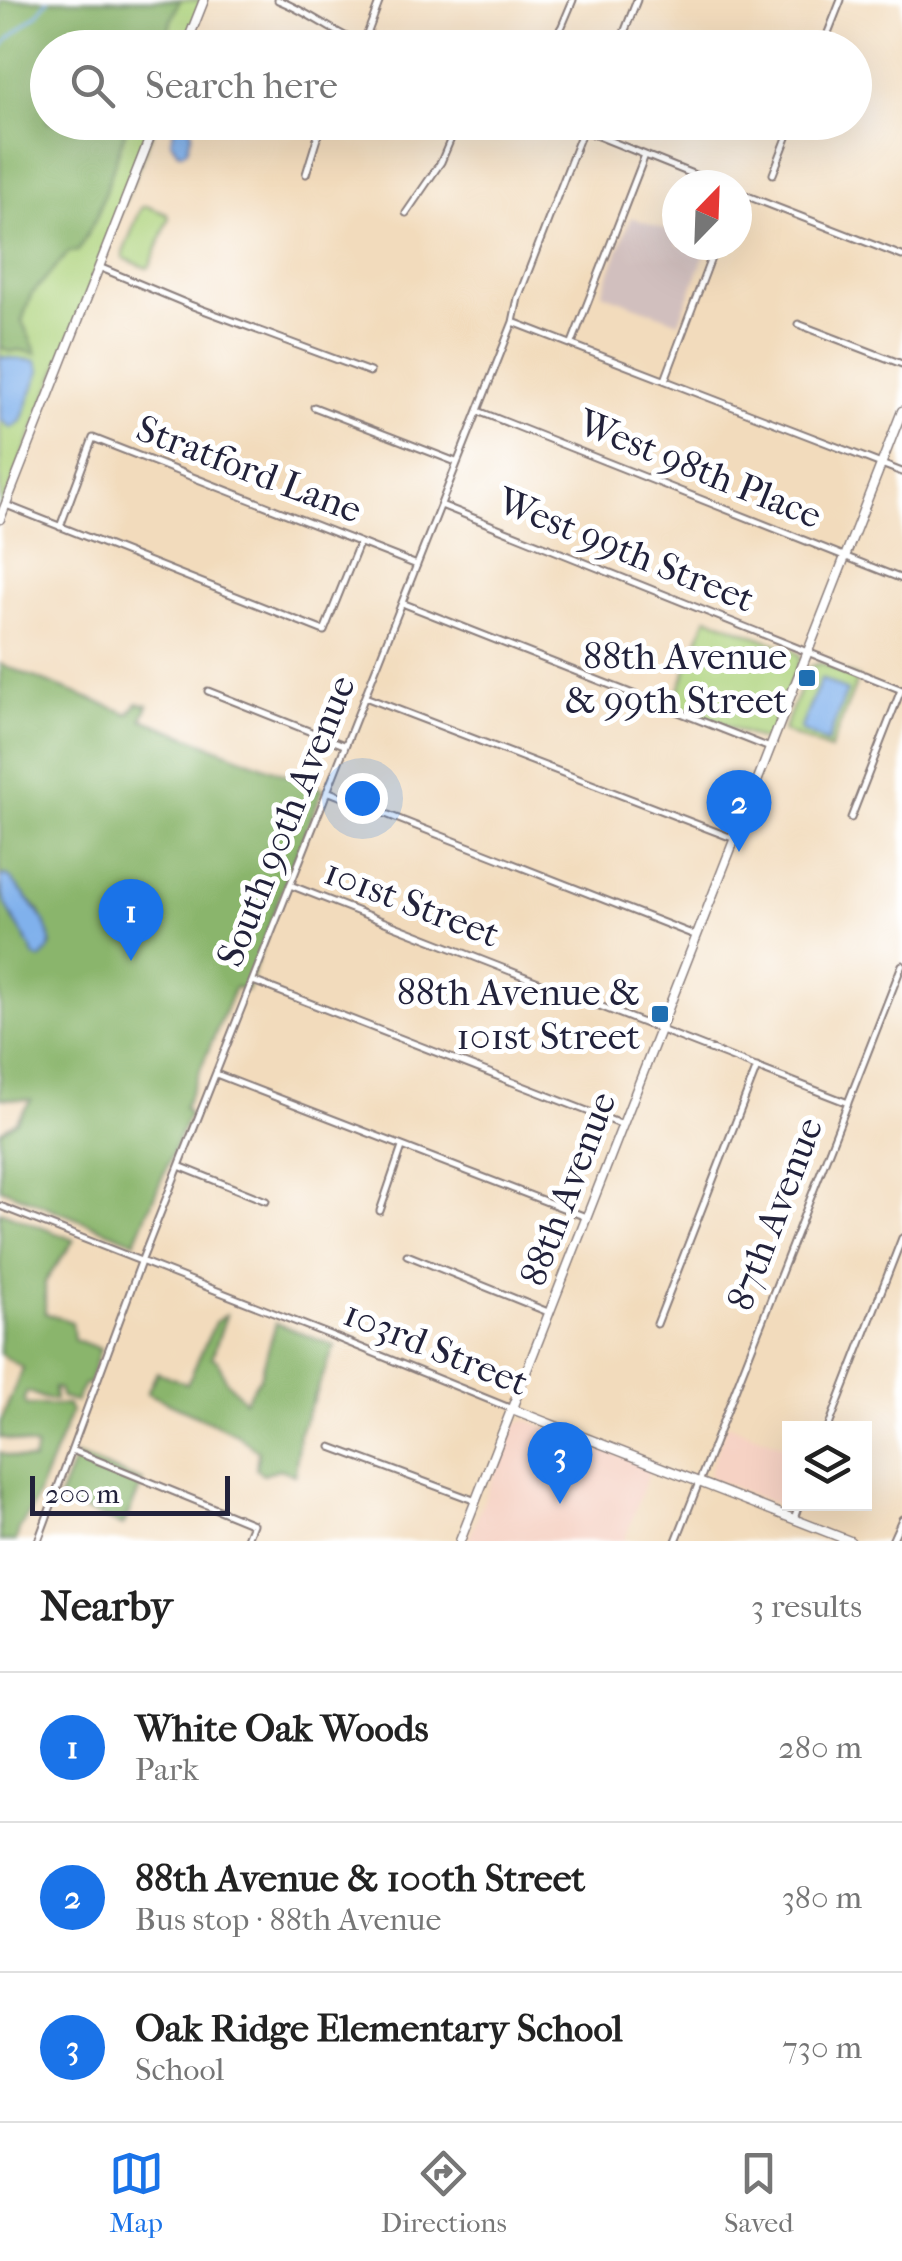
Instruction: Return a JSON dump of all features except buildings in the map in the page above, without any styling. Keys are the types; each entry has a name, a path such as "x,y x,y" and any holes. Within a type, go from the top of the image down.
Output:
{"street":[{"path":"192,30 204,0"},
{"path":"278,0 332,30"},
{"path":"370,30 380,0"},
{"path":"560,30 573,0"},
{"path":"625,30 637,0"},
{"path":"829,30 841,0"},
{"path":"0,520 149,140"},
{"path":"306,174 316,140"},
{"path":"406,213 441,162 450,140"},
{"name":"South 90th Avenue","path":"38,1541 142,1262 513,322 518,298 579,140"},
{"path":"608,140 682,170"},
{"path":"772,174 786,140"},
{"path":"572,344 645,155"},
{"path":"752,198 902,256"},
{"path":"665,380 710,260"},
{"path":"99,267 370,372"},
{"path":"513,322 902,472"},
{"path":"798,324 902,364"},
{"path":"314,407 458,462"},
{"name":"88th Avenue","path":"460,1541 902,410"},
{"name":"West 98th Place","path":"478,411 902,579"},
{"name":"Stratford Lane","path":"60,527 93,438 417,565"},
{"path":"6,505 324,631 360,542"},
{"name":"West 99th Street","path":"440,505 902,690"},
{"path":"402,603 770,748"},
{"path":"851,818 902,690"},
{"path":"208,691 346,746"},
{"path":"365,697 734,840"},
{"path":"328,791 697,936"},
{"name":"101st Street","path":"290,885 848,1103"},
{"name":"87th Avenue","path":"676,1541 902,965"},
{"path":"253,980 623,1125"},
{"path":"657,1324 757,1068"},
{"path":"216,1074 587,1218"},
{"path":"380,1210 402,1147"},
{"path":"180,1166 266,1201"},
{"name":"103rd Street","path":"0,1206 850,1541"},
{"path":"831,1421 902,1238"},
{"path":"407,1255 550,1312"},
{"path":"331,1447 476,1501"},
{"path":"72,1450 253,1524 246,1541"},
{"path":"794,1519 797,1511"},
{"path":"892,1541 902,1519"}],"shaded area":[{"path":"631,217 662,228 662,260 703,260 679,322 602,293"},
{"path":"527,1420 651,1467 624,1541 468,1541 513,1425"},
{"path":"727,1424 782,1445 782,1507 713,1479 710,1468"}],"green space":[{"path":"0,0 204,0 192,30 30,30 30,140 149,140 0,514"},
{"path":"0,0 180,0 169,30 30,30 30,140 122,140 97,216 78,251 69,252 31,295 22,321 37,354 10,352 0,346"},
{"path":"146,206 169,218 147,268 123,258 141,208"},
{"path":"707,617 800,655 773,731 766,739 673,705"},
{"path":"821,663 858,678 830,750 783,731 809,667"},
{"path":"0,664 129,714 137,703 148,705 142,719 323,789 247,991 235,987 184,1108 189,1114 135,1242 0,1188 0,1132 16,1121 31,1100 0,1098 0,886 35,957 51,945 40,912 6,875 0,877"},
{"path":"0,1211 74,1240 45,1282 45,1313 72,1322 74,1339 100,1349 89,1384 84,1384 75,1402 62,1398 59,1389 54,1388 55,1400 26,1392 27,1405 68,1405 71,1413 16,1541 0,1541 0,1452 33,1461 36,1447 0,1437 0,1423 23,1368 0,1354"},
{"path":"226,1315 212,1357 245,1401 260,1377 276,1323 335,1346 299,1434 295,1475 279,1469 263,1474 256,1469 258,1451 235,1433 147,1393 157,1372 187,1384 215,1322"},
{"path":"76,1456 143,1482 123,1526 58,1500"}],"water":[{"path":"190,140 187,150 181,153 171,141"},
{"path":"0,357 36,361 40,370 21,421 11,428 0,419"},
{"path":"821,679 847,691 827,743 800,730"},
{"path":"6,875 48,930 48,950 40,959 35,957 4,899 0,877"}],"waterway":[{"path":"0,50 48,0"}],"place":[{"name":"88th Avenue & 99th Street","path":"807,678"},
{"name":"88th Avenue & 100th Street","path":"739,852"},
{"name":"White Oak Woods","path":"131,961"},
{"name":"88th Avenue & 101st Street","path":"660,1014"},
{"name":"Oak Ridge Elementary School","path":"560,1504"}]}
